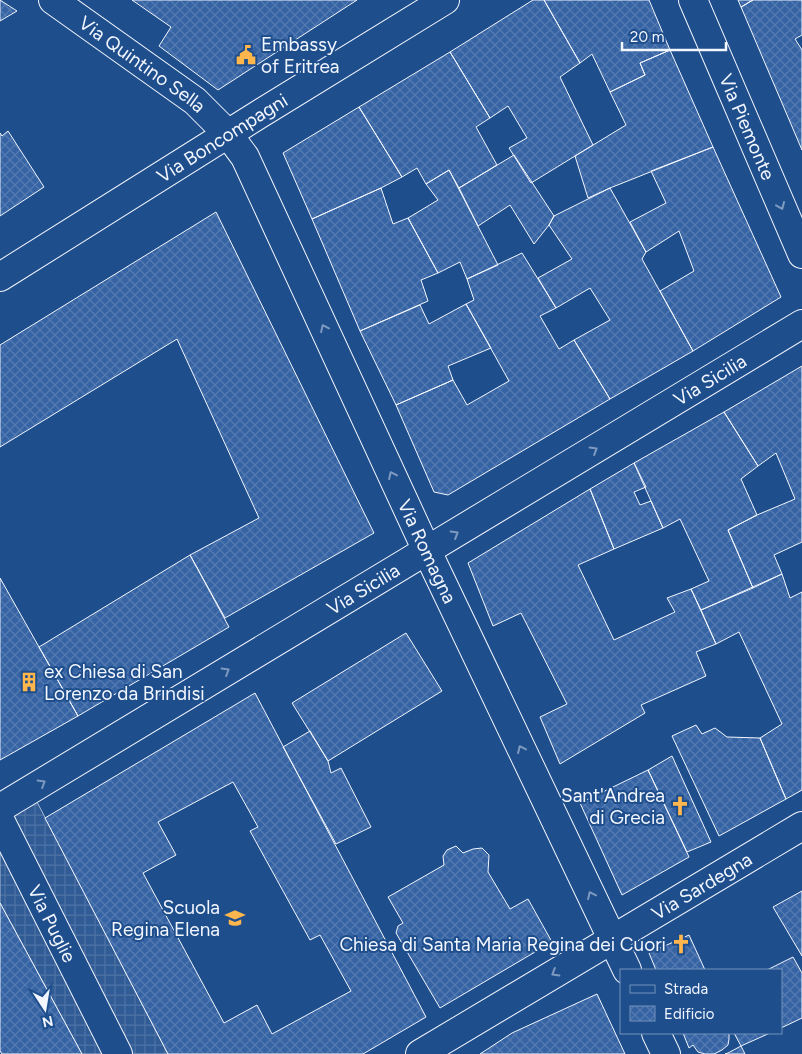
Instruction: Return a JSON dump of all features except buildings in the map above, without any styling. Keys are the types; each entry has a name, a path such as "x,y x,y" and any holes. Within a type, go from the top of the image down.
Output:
{"street":[{"name":"Via Quintino Sella","path":"53,0 195,101 228,134"},
{"name":"Via Boncompagni","path":"0,277 445,0"},
{"name":"Via Piemonte","path":"693,0 802,254"},
{"name":"Via Romagna","path":"228,134 245,157 427,551 626,969"},
{"name":"Via Sicilia","path":"0,808 802,324"},
{"name":"Via Puglie","path":"0,820 118,1054"},
{"name":"Via Sardegna","path":"420,1054 802,826"},
{"path":"656,1034 666,1054"}],"shaded area":[{"path":"37,802 168,1054 82,1054 0,903 0,824"}],"place":[{"name":"Embassy of Eritrea","path":"246,55"},
{"name":"ex Chiesa di San Lorenzo da Brindisi","path":"29,682"},
{"name":"Sant'Andrea di Grecia","path":"680,806"},
{"name":"Scuola Regina Elena","path":"235,918"},
{"name":"Chiesa di Santa Maria Regina dei Cuori","path":"681,944"}]}
